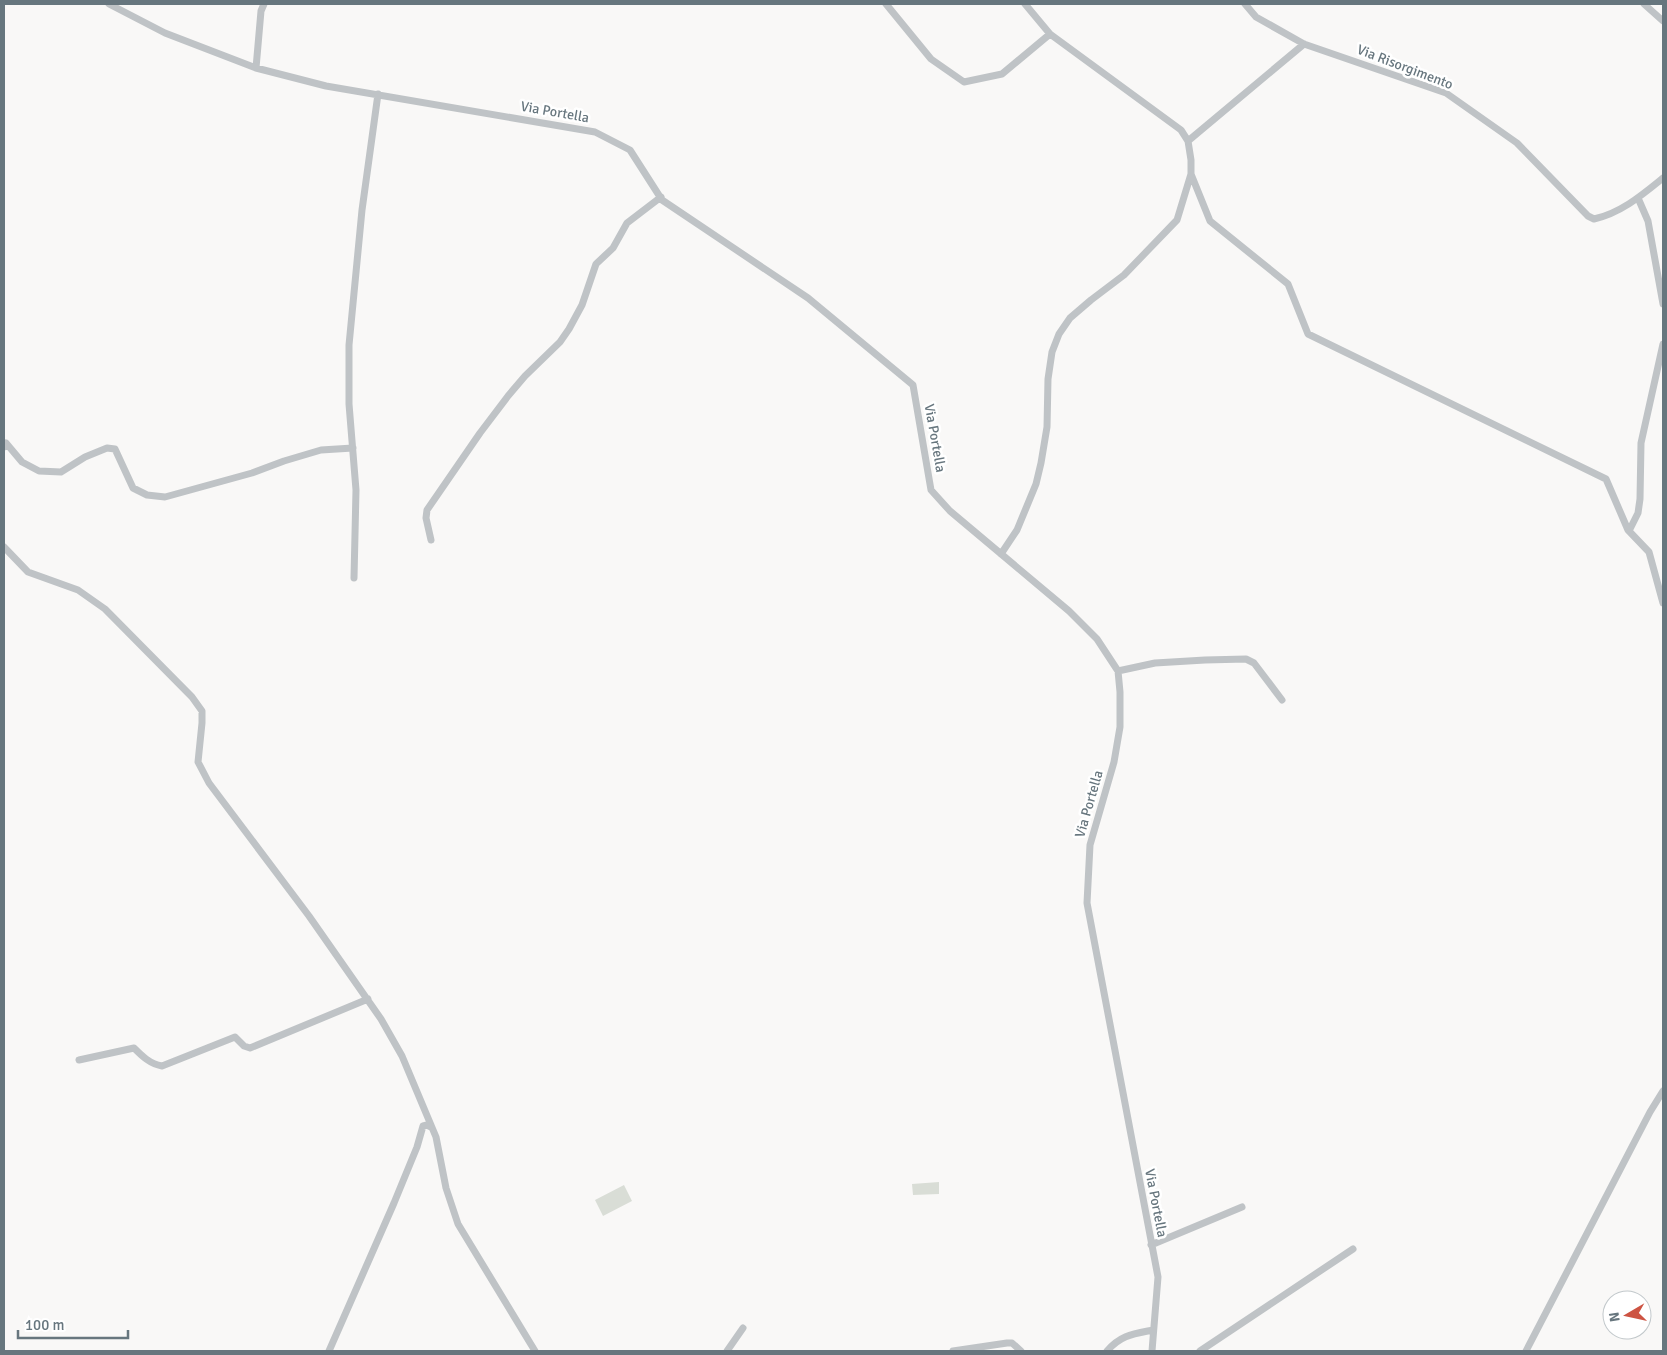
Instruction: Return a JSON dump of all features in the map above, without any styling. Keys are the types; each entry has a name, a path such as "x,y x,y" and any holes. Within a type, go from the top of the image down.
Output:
{"street":[{"name":"Via Portella","path":"109,4 165,33 256,68 326,86 595,132 630,150 661,197 808,298 913,385 931,490 950,511 1069,611 1097,639 1118,671 1120,726 1114,762 1090,845 1087,903 1158,1277 1152,1351"},
{"path":"256,68 261,11 264,4"},
{"path":"886,4 931,59 964,82 1002,74 1050,34"},
{"path":"1001,554 1017,530 1036,484 1047,427 1048,379 1052,352 1059,334 1070,318 1124,275 1177,220 1191,174 1192,160 1188,142 1181,130 1050,34 1025,4"},
{"name":"Via Risorgimento","path":"1246,4 1256,17 1304,44 1446,93 1517,143 1588,216 1594,219 1604,217 1638,198 1663,178"},
{"path":"1644,4 1663,20"},
{"path":"1188,142 1304,44"},
{"path":"354,578 356,490 349,404 349,345 362,210 378,94"},
{"path":"1191,174 1210,221 1288,284 1308,334 1606,479 1629,531 1649,552 1663,603"},
{"path":"431,540 426,518 428,510 480,433 525,376 560,342 569,329 582,305 596,264 613,248 627,223 661,197"},
{"path":"1638,198 1648,221 1663,304"},
{"path":"1629,531 1638,513 1640,443 1663,344"},
{"path":"4,447 6,443 22,462 39,471 61,472 107,448 116,449 133,488 147,495 165,497 252,473 322,450 353,448"},
{"path":"4,547 28,572 78,590 105,609 192,697 202,711 198,762 209,783 309,916 381,1019 402,1056 436,1137 446,1188 458,1224 535,1351"},
{"path":"1118,671 1155,663 1246,660 1254,663 1282,700"},
{"path":"79,1060 134,1048 144,1058 156,1065 162,1066 235,1037 244,1046 250,1048 368,999"},
{"path":"1526,1351 1650,1112 1663,1091"},
{"path":"329,1351 417,1147 423,1126 431,1127"},
{"path":"1151,1245 1242,1207"},
{"path":"1200,1351 1354,1249"},
{"path":"727,1351 743,1328"},
{"path":"1106,1351 1124,1336 1153,1330"},
{"path":"953,1351 1007,1342 1012,1343 1021,1351"}],"shaded area":[{"path":"939,1182 939,1194 913,1195 912,1184"},
{"path":"624,1185 632,1201 603,1216 595,1200"}]}
